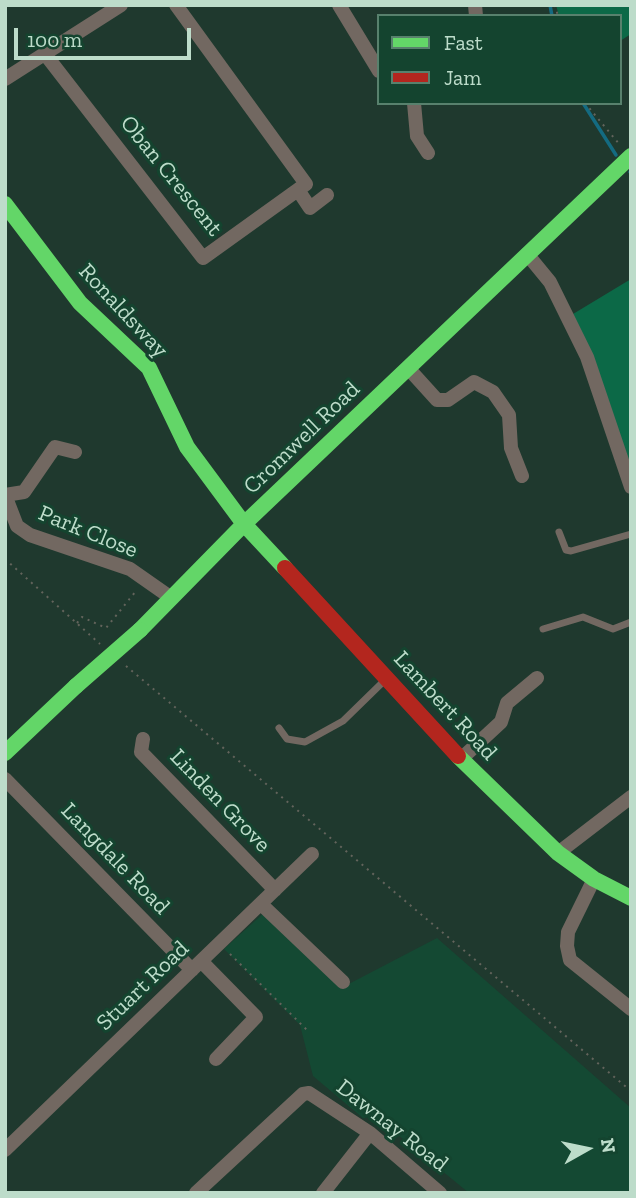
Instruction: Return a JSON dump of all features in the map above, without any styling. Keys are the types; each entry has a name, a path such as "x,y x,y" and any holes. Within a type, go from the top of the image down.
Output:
{"street":[{"path":"5,79 121,5"},
{"path":"176,5 306,184 298,191 310,208 327,195"},
{"path":"339,5 377,68"},
{"name":"Oban Crescent","path":"45,54 203,258 298,191"},
{"path":"414,105 417,136 428,153"},
{"name":"Cromwell Road","path":"5,753 140,630 244,524 527,254 626,151"},
{"name":"Ronaldsway","path":"5,204 80,303 149,368 187,447 244,524"},
{"path":"527,254 550,282 587,357 631,487"},
{"path":"408,368 437,400 448,400 474,382 493,392 509,415 511,447 522,477"},
{"name":"Park Close","path":"75,452 55,447 24,492 5,495 17,526 30,535 130,569 143,582 170,597"},
{"name":"Lambert Road","path":"244,524 461,759 558,853 594,879 631,898"},
{"path":"461,759 501,722 507,703 537,678"},
{"name":"Linden Grove","path":"143,739 141,752 275,890"},
{"name":"Langdale Road","path":"5,779 197,966 256,1017 216,1059"},
{"path":"558,853 631,797"},
{"name":"Stuart Road","path":"5,1150 312,854"},
{"path":"594,879 568,932 566,946 570,960 631,1009"},
{"path":"261,904 343,982"},
{"name":"Dawnay Road","path":"196,1193 303,1094 316,1095 370,1133 439,1192"},
{"path":"323,1193 370,1133"}],"lane":[{"path":"559,533 566,550 571,551 631,534"},
{"path":"543,629 583,617 613,629 631,622"},
{"path":"279,728 287,739 306,742 343,721 387,678"}],"path":[{"path":"587,105 626,151"},
{"path":"5,559 106,648"},
{"path":"77,623 82,617 106,628 143,582"},
{"path":"125,665 631,1091"},
{"path":"219,943 307,1030"}],"shaded area":[{"path":"556,5 631,5 631,34 622,40 622,14 558,14"},
{"path":"631,279 631,484 573,314"},
{"path":"266,911 341,988 437,938 631,1108 631,1188 626,1193 469,1193 375,1116 363,1118 313,1076 300,1025 224,949"}],"waterway":[{"path":"550,5 552,14"},
{"path":"584,105 616,155"}],"traffic: fast":[{"path":"140,630 244,524 631,156"},
{"path":"5,204 80,303 149,368 187,447 244,524 285,568"},
{"path":"76,686 140,630"},
{"path":"5,753 76,686"},
{"path":"458,756 558,853 594,879 631,898"}],"traffic: jam":[{"path":"285,568 458,756"}]}
